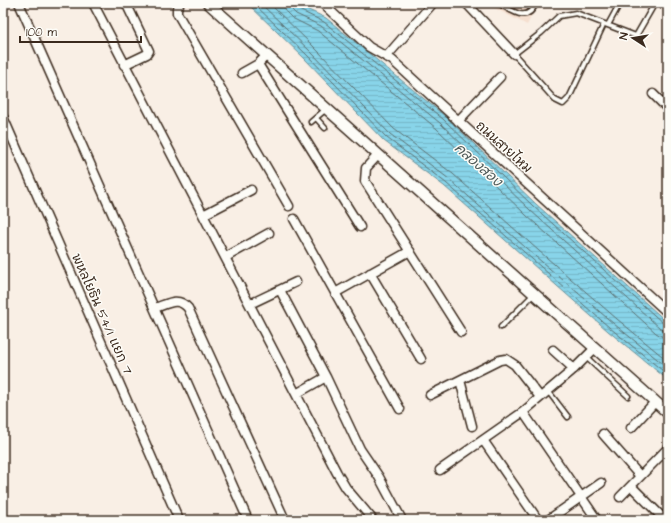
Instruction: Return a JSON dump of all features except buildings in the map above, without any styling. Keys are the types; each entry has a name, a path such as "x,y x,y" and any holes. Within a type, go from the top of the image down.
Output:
{"street":[{"path":"19,3 248,520"},
{"path":"93,3 341,480 373,520"},
{"path":"124,65 147,54 149,50 126,3"},
{"path":"180,3 177,8 177,13 289,206"},
{"path":"208,3 668,413"},
{"name":"ถนนสายไหม","path":"322,3 369,47 392,60 668,313"},
{"path":"386,57 433,3"},
{"path":"466,3 514,54"},
{"path":"242,73 258,64 267,55"},
{"path":"258,64 360,227"},
{"path":"458,121 500,76"},
{"path":"653,94 668,109"},
{"name":"พหลโยธิน 54/1 แยก 7","path":"3,117 178,520"},
{"path":"378,155 366,168 365,181 461,332"},
{"path":"203,215 251,190"},
{"path":"294,219 400,410"},
{"path":"226,257 269,233"},
{"path":"334,293 410,251"},
{"path":"370,273 421,359"},
{"path":"250,304 296,282"},
{"path":"280,290 326,378 360,449 379,477 402,520"},
{"path":"155,308 177,301 184,303 188,308 285,520"},
{"path":"440,470 523,412 574,369 595,348"},
{"path":"553,350 574,369"},
{"path":"430,395 500,360 506,360 515,365 540,397"},
{"path":"296,394 326,378"},
{"path":"460,380 472,426"},
{"path":"631,428 656,402"},
{"path":"523,412 597,520"},
{"path":"603,434 640,476"},
{"path":"484,440 538,520"},
{"path":"620,497 668,448"},
{"path":"548,520 601,483"},
{"path":"631,486 660,515"}],"lane":[{"path":"498,3 524,15 530,13 536,3"},
{"path":"620,3 606,25 569,98 563,104 555,100 514,54 541,33 559,16 576,13 606,25 636,36 655,3"},
{"path":"311,122 326,108"},
{"path":"316,118 325,128"},
{"path":"501,327 534,294"},
{"path":"586,357 628,396"},
{"path":"548,391 568,417"}],"shaded area":[{"path":"485,3 538,3 527,25"}],"water":[{"name":"คลองสอง","path":"247,3 297,3 302,7 326,18 446,117 536,204 668,323 668,380 608,331 444,186 384,141 304,58"}]}
